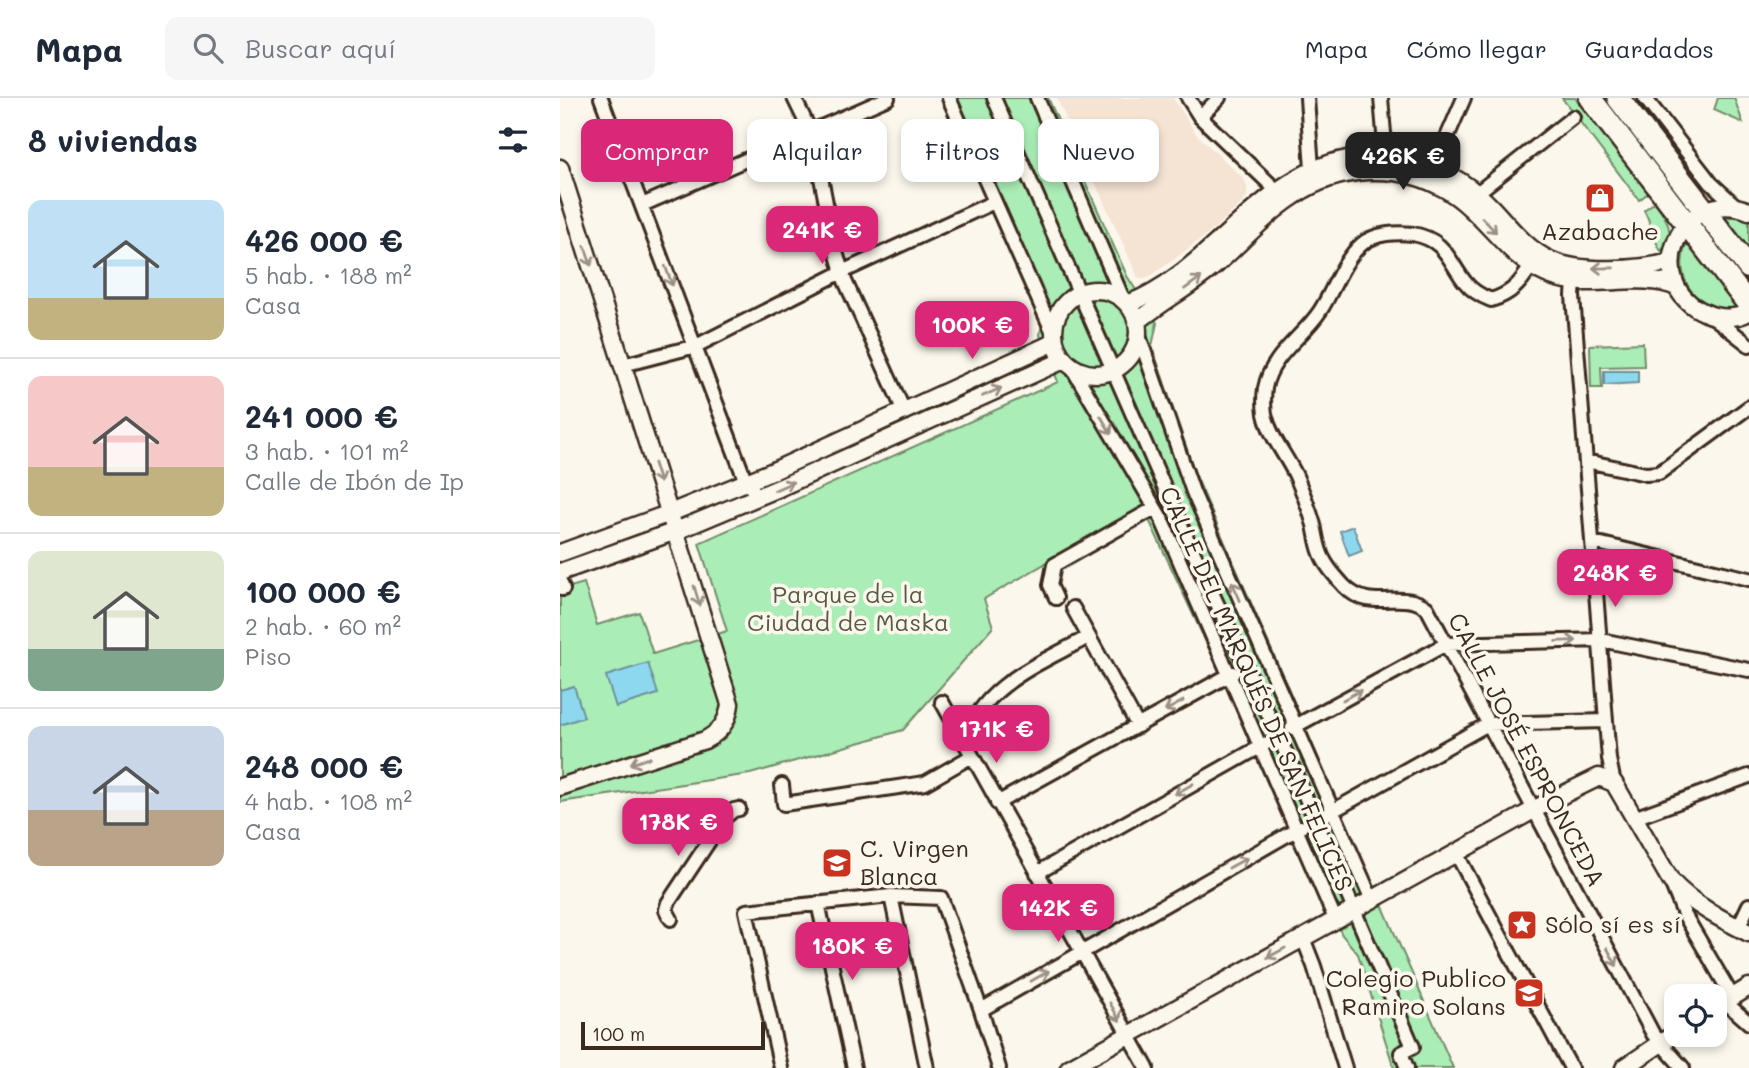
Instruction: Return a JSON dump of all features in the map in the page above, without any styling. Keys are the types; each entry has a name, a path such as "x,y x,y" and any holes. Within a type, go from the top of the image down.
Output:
{"highway":[{"path":"1590,98 1749,305"},
{"path":"1618,98 1749,268"}],"street":[{"path":"602,98 746,482 759,497"},
{"path":"794,98 805,119"},
{"path":"837,119 888,98"},
{"path":"949,98 1054,339 1068,363 1084,372 1099,374 1125,363 1132,354 1137,327 1037,98"},
{"path":"994,98 1413,1047 1401,1053 1407,1068"},
{"path":"1188,98 1200,117 1277,190 1294,196"},
{"path":"1200,117 1219,98"},
{"path":"1307,98 1312,169"},
{"path":"1381,98 1386,157"},
{"path":"1434,167 1464,98"},
{"path":"1645,98 1720,194 1743,209"},
{"path":"1477,193 1573,117"},
{"path":"1054,339 1057,314 1063,305 1081,292 1104,290 1126,302 1147,295 1189,266 1277,190 1312,169 1350,158 1386,157 1434,167 1477,193 1532,248 1558,263 1589,268 1644,267 1671,262"},
{"path":"642,205 747,158"},
{"path":"560,167 730,709 716,734 705,740 560,787"},
{"path":"1137,327 1196,281 1294,196 1324,180 1372,171 1412,175 1434,183 1465,202 1514,253 1550,276 1574,281 1658,282 1677,287"},
{"path":"822,182 842,272 904,411"},
{"path":"1689,191 1720,194"},
{"path":"623,365 696,346 842,272 994,202"},
{"path":"1743,209 1716,207 1686,224 1678,236 1671,262 1677,287 1692,305 1711,315 1749,345"},
{"name":"CALLE JOSÉ ESPRONCEDA","path":"1531,266 1516,288 1505,296 1491,300 1477,294 1465,282 1448,253 1433,242 1416,235 1399,233 1378,236 1363,243 1352,256 1320,312 1271,369 1265,389 1265,413 1307,504 1320,551 1329,568 1357,598 1420,603 1427,608 1660,1044 1683,1068"},
{"path":"1574,281 1572,292 1609,759 1607,780 1634,818 1671,881 1716,984"},
{"path":"1711,315 1737,317 1749,312"},
{"name":"CALLE DEL MARQUÉS DE SAN FELICES","path":"1137,327 1193,492 1331,813 1372,901"},
{"path":"560,553 746,482 904,411 1054,339"},
{"path":"560,572 676,531 759,497 1068,363"},
{"name":"CALLE DEL MARQUÉS DE SAN FELICES","path":"1068,363 1155,508 1300,828 1336,921"},
{"path":"1586,461 1646,474 1659,473 1749,407"},
{"path":"1056,597 1050,584 1054,565 1155,508"},
{"path":"1592,542 1749,579"},
{"path":"1073,608 1138,726"},
{"path":"965,742 972,722 1000,687 1088,637"},
{"path":"1294,727 1446,644 1601,640 1749,670"},
{"path":"997,803 1231,674"},
{"path":"942,702 1147,1068"},
{"path":"1331,813 1488,724 1606,722"},
{"path":"1037,873 1262,745"},
{"path":"782,785 784,804 925,783 972,756"},
{"path":"1634,818 1749,776"},
{"path":"1069,1068 1534,810 1607,780"},
{"path":"671,919 666,910 668,903 725,817 739,809"},
{"path":"981,1010 1300,828"},
{"path":"1457,853 1572,1068"},
{"path":"1671,881 1696,904 1743,930 1749,905"},
{"path":"891,896 927,1068"},
{"path":"781,1068 746,911 891,896 941,898 999,1068"},
{"path":"818,903 854,1068"},
{"path":"1303,938 1345,1068"},
{"path":"1727,1000 1749,987"},
{"path":"1727,1005 1749,1023"},
{"path":"1624,1068 1664,1042"}],"shaded area":[{"path":"1057,98 1173,98 1197,135 1242,177 1247,185 1247,196 1209,233 1173,260 1146,279 1138,277 1095,182 1159,182 1159,119 1067,119"}],"green space":[{"name":"Parque de la Ciudad de Maska","path":"957,98 1048,98 1057,119 1038,119 1038,182 1085,182 1127,276 1157,323 1152,346 1196,476 1453,1068 1394,1068 1358,954 1342,935 1143,507 984,599 993,627 903,730 750,774 560,802 560,590 584,583 597,625 639,612 653,654 727,631 699,543 1058,382 1040,335 1045,303 993,182 1024,182 1024,119 966,119"},
{"path":"1562,98 1575,98 1648,193 1639,200"},
{"path":"1718,98 1734,98 1743,123 1714,110"},
{"path":"1655,202 1666,220 1669,233 1669,239 1661,251 1644,210"},
{"path":"1741,216 1749,219 1749,250 1724,218"},
{"path":"1688,241 1740,309 1712,307 1692,292 1682,268"},
{"path":"1643,343 1644,366 1601,367 1602,388 1591,388 1590,345"}],"water":[{"path":"1604,371 1638,371 1638,383 1604,385"},
{"path":"1353,526 1362,551 1349,556 1340,531"},
{"path":"648,663 658,694 616,707 606,676"},
{"path":"574,686 584,717 560,725 560,690"}],"place":[{"name":"Azabache","path":"1600,198"},
{"name":"C. Virgen Blanca","path":"837,863"},
{"name":"Sólo sí es sí","path":"1522,925"},
{"name":"Colegio Publico Ramiro Solans","path":"1529,993"}]}
